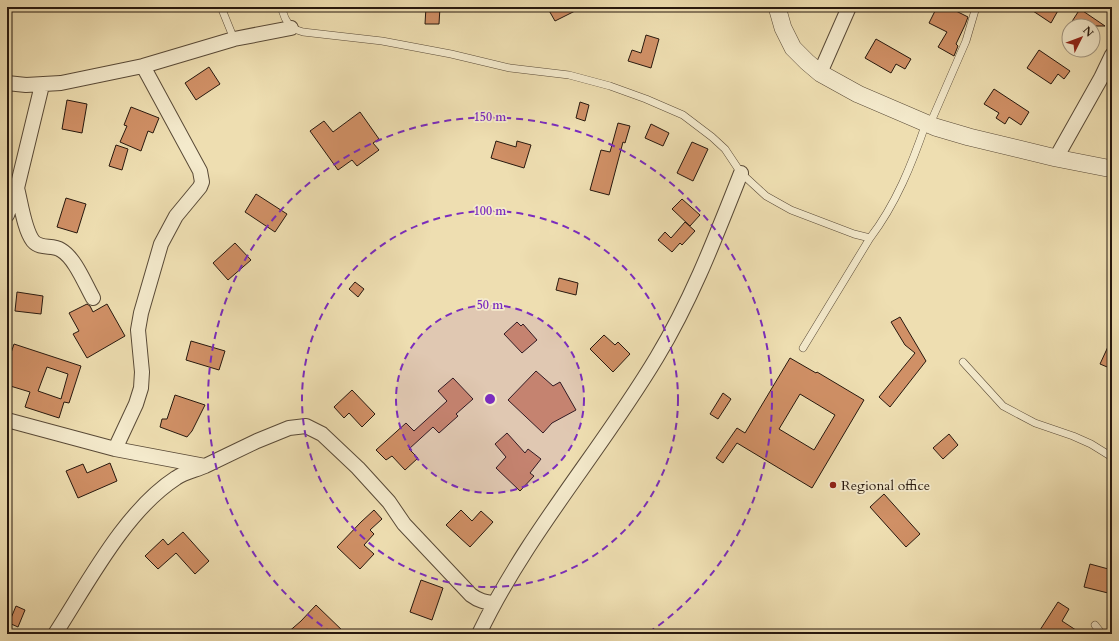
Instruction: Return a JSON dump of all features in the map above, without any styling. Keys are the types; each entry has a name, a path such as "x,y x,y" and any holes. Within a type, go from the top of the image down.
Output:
{"street":[{"path":"777,7 783,28 793,48 820,73 858,94 928,124 969,137 1056,158 1112,169"},
{"path":"820,73 850,7"},
{"path":"7,83 42,86 61,84 143,66 234,39 291,28"},
{"path":"1056,158 1101,78 1112,55"},
{"path":"115,449 136,404 141,388 142,372 138,330 141,313 161,244 176,216 196,192 202,182 200,171 143,66"},
{"path":"7,215 17,188 42,86"},
{"path":"479,634 494,603 554,509 657,357 699,278 741,173"},
{"path":"17,188 27,228 34,241 44,247 60,249 69,255 93,298"},
{"path":"7,420 115,449 205,466"},
{"path":"55,634 110,548 136,514 157,493 177,477 205,466 257,441 289,428 306,426 322,434 358,468 388,502 404,524 471,595 478,600 494,603"}],"lane":[{"path":"221,7 234,39"},
{"path":"282,7 285,18 291,28 303,32 382,42 451,54 510,68 569,75 610,86 646,99 683,115 712,137 725,149 741,173 766,196 791,210 854,234 870,238"},
{"path":"803,348 896,198 966,41 976,7"},
{"path":"963,362 1003,406 1035,424 1073,436 1091,444 1112,457"},
{"path":"1095,625 1102,634"}],"building":[{"path":"426,7 440,7 439,24 425,24"},
{"path":"547,7 583,7 555,21"},
{"path":"937,7 948,7 968,17 956,44 958,46 954,56 938,47 947,32 929,23"},
{"path":"1027,7 1060,7 1051,23"},
{"path":"1080,9 1093,18 1074,18"},
{"path":"646,35 659,39 651,68 628,61 632,50 641,53"},
{"path":"876,39 911,59 905,69 896,64 891,73 865,58"},
{"path":"1039,50 1070,71 1064,79 1058,74 1051,84 1027,68"},
{"path":"209,67 220,84 196,100 185,83"},
{"path":"994,89 1029,112 1021,125 1009,117 1005,124 996,118 999,113 984,104"},
{"path":"67,100 87,104 82,133 62,129"},
{"path":"580,102 589,105 585,121 576,118"},
{"path":"131,107 159,118 153,133 148,131 141,151 120,142 127,126 124,125"},
{"path":"360,112 379,139 373,143 379,150 357,166 352,160 338,170 310,131 324,121 333,132"},
{"path":"618,123 630,126 625,143 623,142 609,195 590,190 601,150 610,152"},
{"path":"651,124 669,133 663,146 645,138"},
{"path":"496,141 516,147 517,141 531,145 524,168 491,158"},
{"path":"692,142 708,149 693,181 677,173"},
{"path":"116,145 128,149 122,170 109,166"},
{"path":"256,194 287,214 275,232 245,212"},
{"path":"66,198 86,204 77,233 57,227"},
{"path":"682,199 700,215 690,226 672,209"},
{"path":"685,222 695,231 682,245 680,243 672,252 658,240 665,232 671,238"},
{"path":"235,243 251,260 228,280 213,263"},
{"path":"559,278 578,283 576,295 556,290"},
{"path":"355,282 364,289 358,297 349,289"},
{"path":"17,292 43,296 41,314 15,311"},
{"path":"87,304 93,312 107,304 125,336 87,358 73,334 79,331 69,313"},
{"path":"900,317 926,361 890,407 879,397 915,353 905,345 891,322"},
{"path":"517,322 521,326 523,324 537,340 522,353 504,334"},
{"path":"604,335 615,345 618,342 630,354 613,372 590,349"},
{"path":"1112,338 1112,369 1100,364"},
{"path":"191,341 225,351 219,370 186,360"},
{"path":"14,344 81,366 69,403 64,402 59,418 25,407 30,392 7,385 7,354 10,356","holes":["47,367 68,374 61,399 38,391"]},
{"path":"790,358 864,400 812,488 737,443 723,463 716,458 737,428 745,433","holes":["800,394 835,415 814,450 779,429"]},
{"path":"536,371 553,386 560,382 576,410 552,423 543,433 508,400"},
{"path":"453,378 473,399 456,414 458,416 439,433 433,427 409,449 418,458 405,470 392,456 386,460 376,450 406,423 414,431 447,401 438,391"},
{"path":"352,390 375,414 362,427 349,413 344,418 334,407"},
{"path":"723,393 731,399 718,419 710,414"},
{"path":"175,395 205,405 192,431 187,437 160,427 162,419 167,419"},
{"path":"507,433 525,453 528,449 541,459 530,473 534,476 520,491 496,468 506,457 495,444"},
{"path":"949,434 958,445 943,459 933,448"},
{"path":"110,463 117,481 78,498 66,471 83,464 87,473"},
{"path":"884,494 920,534 906,547 870,507"},
{"path":"374,510 382,519 370,530 374,534 364,545 374,554 360,569 337,547"},
{"path":"461,510 472,521 481,511 493,522 470,547 446,525"},
{"path":"183,532 209,561 195,574 176,553 158,569 145,556 163,539 168,545"},
{"path":"1090,564 1112,570 1112,594 1084,587"},
{"path":"421,580 443,588 432,620 410,612"},
{"path":"1058,602 1069,609 1062,621 1082,634 1047,634 1040,630"},
{"path":"316,605 346,634 286,634 301,621"},
{"path":"16,606 25,610 18,627 9,623"}],"place":[{"name":"Regional office","path":"833,485"}]}
